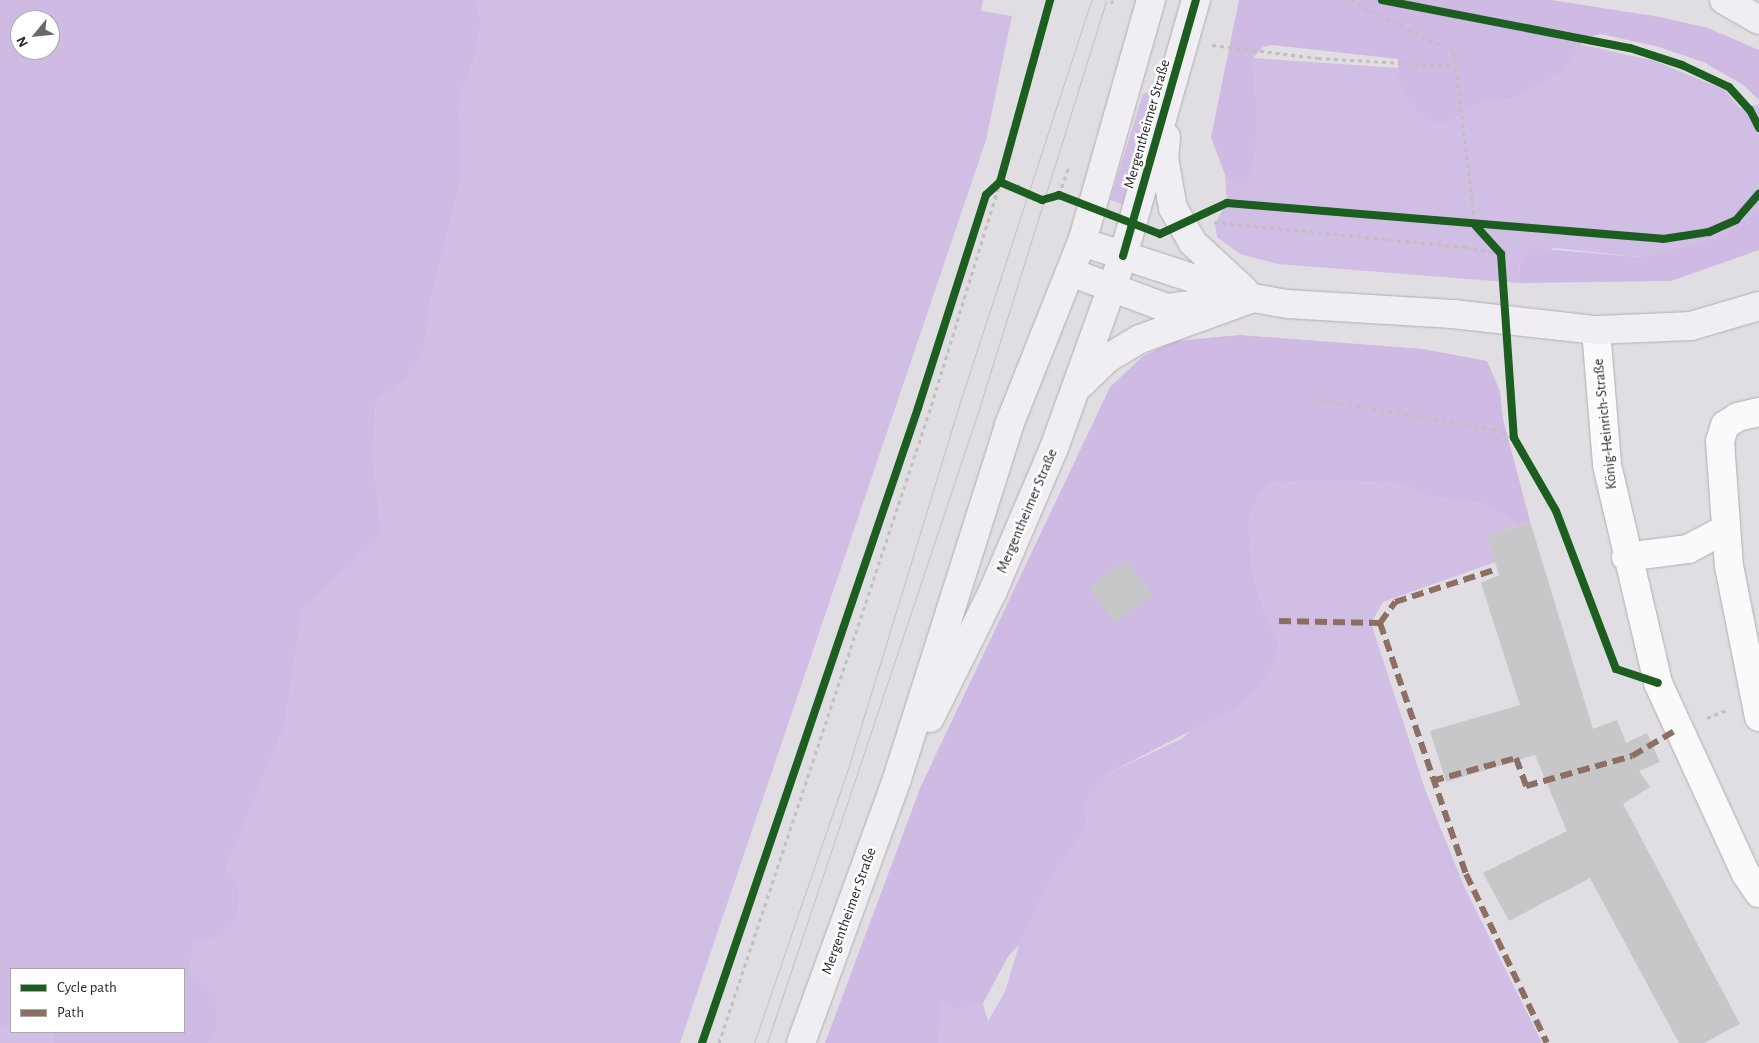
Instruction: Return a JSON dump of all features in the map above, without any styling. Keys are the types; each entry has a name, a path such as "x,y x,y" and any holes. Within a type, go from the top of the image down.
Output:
{"main road":[{"name":"Mergentheimer Straße","path":"802,1043 897,778 1009,425 1082,242 1151,0"},
{"name":"Mergentheimer Straße","path":"897,778 993,591 1076,388 1123,256 1196,0"},
{"path":"1724,0 1759,20"},
{"path":"1170,94 1164,158 1173,208 1193,244 1253,298"},
{"path":"1082,242 1253,298 1357,310 1453,314 1596,330 1691,326 1759,306"},
{"path":"1070,272 1167,308 1253,298"},
{"path":"1076,388 1108,358 1140,339 1253,298"}],"street":[{"name":"König-Heinrich-Straße","path":"1596,330 1607,465 1626,557 1658,683 1746,874 1759,893"},
{"path":"1759,412 1738,417 1726,425 1720,441 1726,529 1736,613 1759,717"},
{"path":"1626,557 1688,548 1726,529"}],"path":[{"path":"1112,0 1112,5"},
{"path":"1350,0 1454,52 1453,66 1475,225"},
{"path":"1186,40 1318,58 1453,66"},
{"path":"1050,197 1062,196 1068,169"},
{"path":"719,1043 929,413 1003,173"},
{"path":"1000,182 1019,185 1030,194"},
{"path":"971,242 986,195 1000,182"},
{"path":"1207,218 1215,223 1504,251"},
{"path":"1466,224 1485,226"},
{"path":"1317,399 1494,429 1514,438"}],"shaded area":[{"path":"0,0 475,0 481,21 476,56 460,96 462,174 431,301 423,354 405,380 376,401 373,457 382,536 302,611 285,725 225,868 239,889 237,916 222,935 195,942 189,969 215,995 217,1031 207,1043 54,1043 53,1033 185,1033 185,968 10,968 10,1024 0,1029"},
{"path":"475,0 983,0 981,11 1012,16 986,140 680,1043 207,1043 217,1031 189,968 195,942 222,934 239,889 224,868 285,725 302,611 382,536 373,457 376,401 405,380 423,354 431,301 462,174 460,96 476,56 481,21"},
{"path":"1239,0 1551,0 1660,17 1708,28 1759,50 1759,100 1742,84 1703,62 1659,47 1601,34 1585,38 1561,72 1516,98 1480,104 1450,121 1430,123 1412,106 1399,81 1398,59 1272,45 1263,47 1253,58 1258,123 1252,170 1243,183 1235,185 1225,175 1211,137"},
{"path":"1579,44 1655,61 1725,90 1740,108 1759,104 1759,210 1755,215 1722,237 1639,257 1554,248 1520,262 1519,283 1278,264 1240,254 1217,237 1215,223 1227,203 1225,175 1235,185 1255,143 1258,123 1253,58 1399,68 1399,81 1450,121 1480,104 1516,98 1561,72"},
{"path":"1151,90 1155,94 1124,205 1110,200 1143,94"},
{"path":"1759,210 1759,250 1671,281 1519,283 1520,262 1532,248 1639,257 1722,237"},
{"path":"1240,335 1423,349 1487,361 1500,391 1503,419 1530,521 1518,525 1484,504 1434,498 1400,484 1320,480 1271,484 1259,496 1249,519 1252,567 1263,608 1279,643 1269,673 1237,707 1107,774 1085,805 1087,828 1051,880 1019,945 1009,955 983,1003 958,1010 942,1004 938,1043 825,1043 921,786 1110,387 1143,356 1175,341"},
{"path":"1320,480 1400,484 1434,498 1484,504 1518,525 1487,536 1495,562 1383,602 1371,623 1425,789 1463,884 1542,1043 938,1043 942,1004 958,1010 983,1003 988,1021 1005,992 1019,945 1051,880 1087,828 1085,805 1107,774 1183,738 1279,643 1263,608 1252,567 1249,519 1259,496 1271,484"},
{"path":"10,1024 10,1033 53,1033 54,1043 0,1043 0,1029"}],"building":[{"path":"1530,521 1593,729 1617,720 1626,743 1647,733 1660,762 1639,771 1650,787 1623,804 1740,1024 1704,1043 1679,1043 1590,878 1509,921 1483,873 1567,831 1535,755 1446,782 1430,731 1520,705 1481,583 1499,575 1487,536"},
{"path":"1127,559 1153,596 1114,623 1088,586"}],"tram line":[{"path":"754,1043 850,762 959,405 1091,0"},
{"path":"767,1043 978,412 1106,0"}],"marked path":[{"path":"1380,623 1395,602 1497,569"},
{"path":"1279,621 1380,623 1466,874 1547,1043"},
{"path":"1432,781 1516,758 1526,786 1632,756 1678,729"}],"cycle path":[{"path":"702,1043 918,408 986,195 1000,182 1050,0"},
{"path":"1123,256 1196,0"},
{"path":"1382,0 1630,48 1682,65 1729,87 1750,110 1759,128"},
{"path":"1000,182 1042,200 1059,195 1160,234 1227,203 1663,239 1709,232 1736,220 1759,194"},
{"path":"1475,225 1501,254 1514,438 1556,511 1616,669 1658,683"}]}
